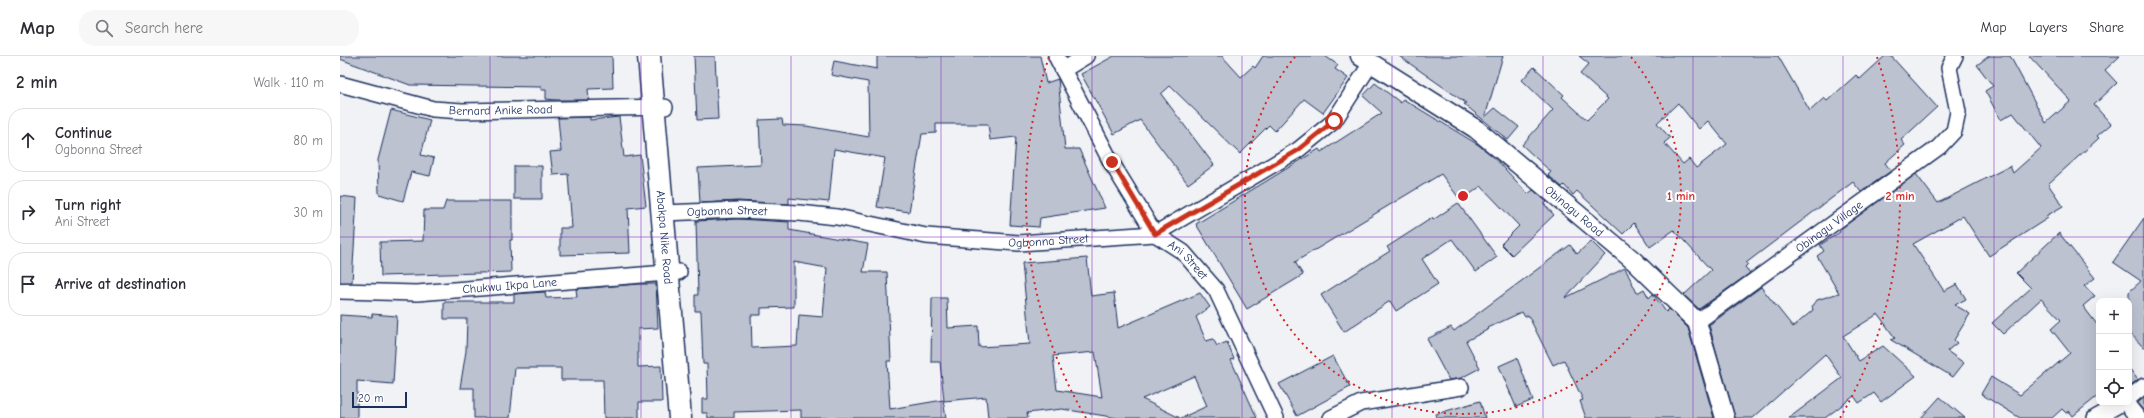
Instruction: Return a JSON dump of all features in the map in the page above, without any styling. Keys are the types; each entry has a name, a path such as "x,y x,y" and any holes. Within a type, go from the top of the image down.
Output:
{"main road":[{"name":"Abakpa Nike Road","path":"649,56 659,107"},
{"name":"Abakpa Nike Road","path":"660,56 659,107 668,213 690,418"},
{"name":"Abakpa Nike Road","path":"674,272 680,418"}],"street":[{"name":"Ani Street","path":"1056,56 1112,162 1155,234 1183,252 1216,290 1276,418"},
{"path":"1063,70 1086,56"},
{"name":"Obinagu Village","path":"1697,322 1939,146 1954,130 1958,112 1949,68 1956,56"},
{"name":"Obinagu Road","path":"1365,59 1476,129 1634,261 1697,322 1725,418"},
{"name":"Ogbonna Street","path":"668,213 738,210 822,215 926,236 1019,243 1155,234 1298,150 1334,121 1365,59"},
{"name":"Bernard Anike Road","path":"340,84 433,109 462,111 659,107"},
{"name":"Chukwu Ikpa Lane","path":"340,291 417,293 674,272"},
{"path":"1331,418 1361,403 1461,386"},
{"path":"2132,396 2144,386"},
{"path":"2095,418 2117,406"},
{"path":"2128,406 2138,418"}],"building":[{"path":"340,56 612,56 613,88 588,89 589,100 556,100 546,99 546,90 541,90 541,87 410,85 340,59"},
{"path":"694,56 715,56 718,119 697,120"},
{"path":"877,56 1040,56 1046,83 1058,79 1065,149 1079,149 1105,208 1040,218 1039,227 1010,225 1016,137 990,140 988,124 936,124 936,133 922,134 909,212 877,207 885,158 834,149 829,202 789,198 789,204 738,201 700,203 698,168 761,165 759,120 782,119 783,125 806,126 869,137 868,82 831,75 834,61 877,69"},
{"path":"1114,56 1222,56 1241,77 1253,66 1255,68 1263,56 1325,56 1338,65 1335,69 1348,78 1323,113 1304,99 1275,131 1269,125 1240,154 1170,86 1161,94 1214,165 1188,184 1140,120 1114,134 1081,74"},
{"path":"1399,56 1503,56 1485,117 1495,108 1519,127 1508,140 1464,104 1466,103"},
{"path":"1579,56 1778,56 1810,111 1824,98 1827,101 1856,75 1860,79 1885,56 1891,56 1937,107 1901,140 1905,145 1885,163 1891,171 1861,192 1853,182 1746,263 1748,264 1745,267 1750,273 1699,309 1684,295 1711,270 1674,230 1650,247 1634,223 1623,234 1577,191 1573,195 1564,185 1562,187 1548,175 1551,172 1522,145 1553,110 1522,80 1534,67 1564,95 1562,97 1587,120 1608,99 1580,74 1589,64","holes":["1678,103 1699,129 1708,121 1727,144 1696,168 1689,159 1683,164 1664,143 1670,138 1657,123"]},
{"path":"1989,56 2010,56 2046,123 2071,101 2029,56 2120,56 2105,70 2117,83 2094,105 2111,124 2097,136 2099,138 2048,184 2063,206 2046,216 2048,218 1989,256 1963,216 1913,244 1944,291 1957,284 1966,299 1955,305 1970,314 1954,340 1957,343 1947,351 1964,363 1953,377 1891,340 1895,338 1878,314 1843,336 1859,361 1883,346 1916,376 1881,402 1874,393 1859,403 1854,396 1825,418 1789,418 1842,378 1825,354 1753,418 1735,418 1709,325 1761,287 1793,327 1813,310 1812,307 1817,300 1839,293 1817,256 1824,251 1820,245 1840,232 1839,230 1916,174 1938,203 2010,166 2013,173 2041,148 2013,113 2001,120 1985,91 1993,86 1977,65"},
{"path":"1375,83 1401,103 1403,99 1477,144 1494,157 1528,194 1533,190 1547,202 1544,204 1554,215 1512,255 1501,244 1519,226 1481,186 1461,201 1441,174 1295,262 1303,275 1247,309 1196,224 1319,149 1321,152 1382,113 1363,96"},
{"path":"391,110 430,120 421,155 434,158 430,176 411,172 403,201 379,194 378,160"},
{"path":"590,117 590,120 619,117 624,157 640,155 646,206 628,208 630,253 560,255 560,228 572,228 568,174 553,175 550,152 561,151 558,118"},
{"path":"514,166 542,166 542,199 514,199"},
{"path":"340,196 357,198 352,282 340,282"},
{"path":"446,201 512,201 512,240 510,240 511,272 381,276 380,242 423,241 424,210 443,210"},
{"path":"1458,203 1497,257 1476,272 1452,239 1422,259 1438,284 1396,311 1390,301 1344,332 1321,295 1390,251 1387,247 1432,218 1433,220"},
{"path":"2144,218 2144,348 2132,335 2132,298 2129,298 2129,292 2141,281 2113,262"},
{"path":"738,219 789,222 789,230 868,244 863,272 887,272 891,361 887,361 890,409 943,400 946,418 801,418 801,410 734,412 734,418 708,418 707,413 702,413 702,399 708,399 707,364 703,364 701,311 695,311 695,295 698,295 696,221","holes":["794,262 827,268 823,317 799,315 797,346 752,348 751,315 761,315 761,308 794,307"]},
{"path":"2059,233 2095,278 2084,286 2095,296 2083,306 2096,323 2096,397 2073,416 2069,411 2066,413 2062,409 2052,418 2020,418 1981,394 1991,377 2020,395 2070,353 2051,329 2061,320 2041,299 2003,334 1992,323 2031,288 2016,273"},
{"path":"1591,241 1605,255 1565,298 1625,268 1637,293 1644,289 1649,298 1653,294 1666,312 1669,309 1688,328 1714,418 1586,418 1580,401 1583,400 1564,360 1553,365 1528,315 1525,317 1522,312 1488,328 1489,329 1466,341 1480,368 1461,378 1449,380 1427,339 1451,327 1454,331 1570,245 1577,254"},
{"path":"1087,258 1091,296 1114,293 1118,328 1200,293 1210,307 1196,317 1206,341 1213,339 1217,346 1227,342 1234,359 1231,360 1257,418 1181,418 1207,406 1194,376 1142,399 1180,418 1118,418 1062,409 1027,413 1028,418 988,418 986,397 944,401 940,362 931,362 932,298 947,298 948,328 978,326 979,347 1030,344 1022,263","holes":["1095,352 1102,397 1057,390 1053,356"]},
{"path":"656,284 658,328 638,329 638,367 661,366 662,402 639,402 639,418 604,418 603,380 561,380 561,368 515,368 510,418 474,418 474,388 460,388 466,351 467,319 444,319 444,302 514,302 514,294 545,292 546,298 577,297 576,289"},
{"path":"372,314 397,316 393,384 357,381 357,418 340,418 340,315 372,317"},
{"path":"1333,356 1350,387 1297,416 1279,384"},
{"path":"1517,358 1533,400 1516,407 1499,366"},
{"path":"2132,372 2138,380 2132,384"},
{"path":"1940,397 1965,418 1921,418"},
{"path":"2144,398 2144,411 2137,403"},
{"path":"1480,401 1485,418 1437,418 1436,414"}],"route":[{"path":"1112,162 1155,234 1298,150 1334,121"}]}
